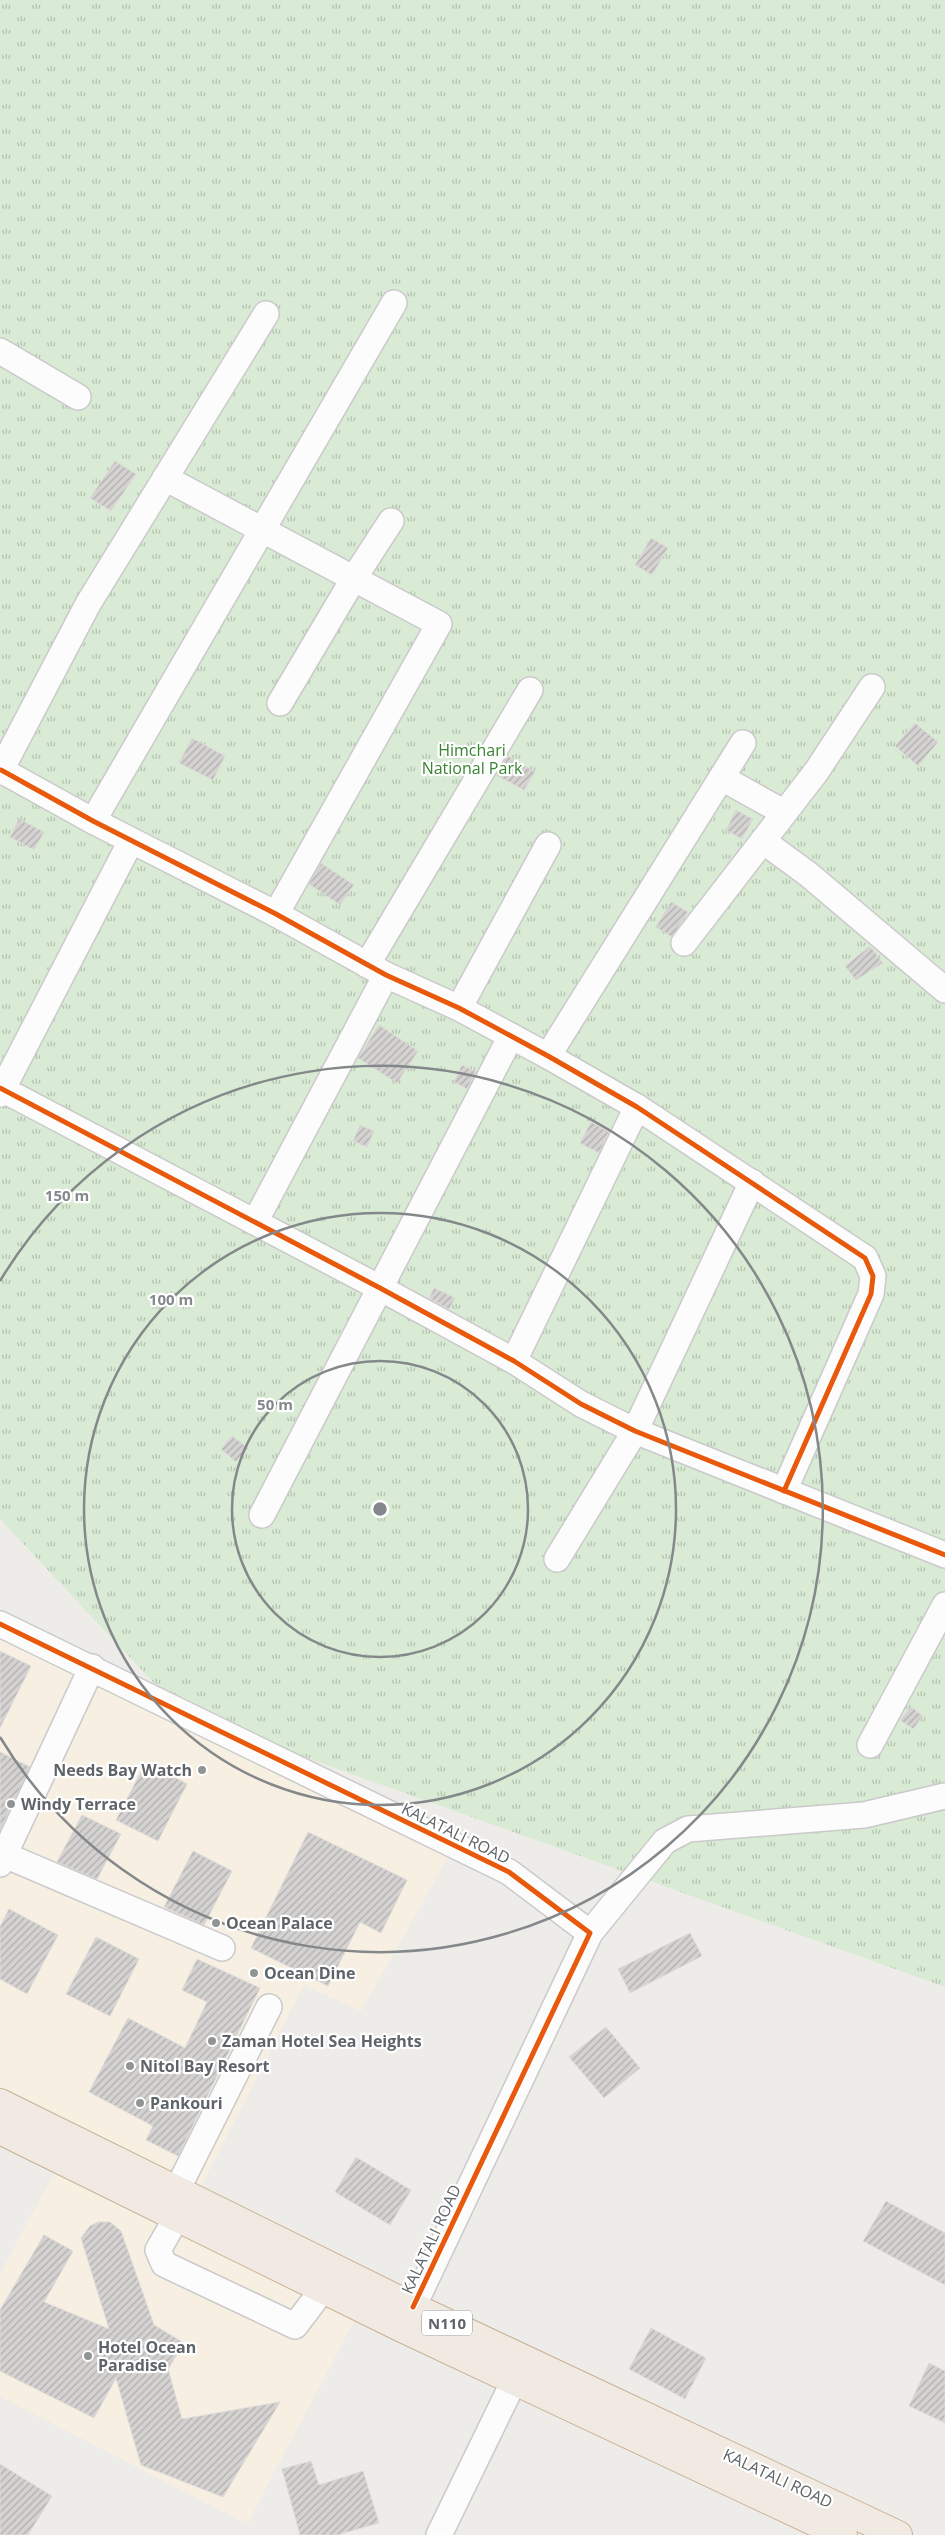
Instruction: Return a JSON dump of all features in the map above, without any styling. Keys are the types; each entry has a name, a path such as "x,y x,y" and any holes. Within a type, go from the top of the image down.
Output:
{"highway":[{"name":"KALATALI ROAD","path":"0,2103 177,2203 323,2289 843,2535"},
{"name":"KALATALI ROAD","path":"0,2130 177,2203 413,2307 898,2535"}],"street":[{"path":"93,822 394,303"},
{"path":"266,314 88,604 1,771 93,822 276,914 376,970 458,1008 548,1056 637,1107 865,1258 873,1276 871,1294 784,1491"},
{"path":"0,351 78,397"},
{"path":"165,478 439,624 276,914"},
{"path":"280,703 354,578 391,520"},
{"path":"684,942 764,841 783,812 816,772 872,687"},
{"path":"255,1222 376,970 530,690"},
{"path":"548,1056 743,743"},
{"path":"722,778 783,812"},
{"path":"131,841 1,1090 380,1288 514,1361 581,1404 635,1431 945,1555"},
{"path":"764,841 808,874 945,990"},
{"path":"458,1008 548,845"},
{"path":"262,1516 511,1036"},
{"path":"514,1361 637,1107"},
{"path":"557,1559 635,1431 752,1182"},
{"path":"870,1745 945,1606"},
{"name":"KALATALI ROAD","path":"0,1624 509,1872 590,1933 413,2307"},
{"path":"92,1668 1,1857 222,1948"},
{"path":"590,1933 665,1841 688,1829 864,1815 945,1796"},
{"path":"269,2007 177,2203 158,2250 164,2264 295,2326 323,2289"},
{"path":"439,2535 514,2381"}],"shaded area":[{"path":"0,1621 455,1845 361,2011 304,1985 191,2206 366,2298 247,2524 0,2396 0,2274 64,2155 0,2121"}],"green space":[{"name":"Himchari National Park","path":"0,0 945,0 945,1987 182,1713 0,1519"}],"building":[{"path":"115,461 136,474 111,511 90,498"},
{"path":"651,538 668,548 652,575 635,565"},
{"path":"915,723 938,742 918,766 895,746"},
{"path":"192,738 225,756 213,780 179,763"},
{"path":"508,756 535,772 524,790 496,775"},
{"path":"736,810 753,819 742,839 726,830"},
{"path":"19,819 44,832 34,850 10,837"},
{"path":"321,863 354,885 340,905 309,884"},
{"path":"671,902 688,912 672,937 656,927"},
{"path":"870,946 883,963 856,980 845,966"},
{"path":"379,1025 418,1051 397,1083 358,1058"},
{"path":"462,1065 476,1072 467,1089 454,1082"},
{"path":"591,1122 609,1132 599,1153 580,1143"},
{"path":"360,1125 374,1131 367,1147 353,1141"},
{"path":"434,1288 455,1298 449,1309 429,1298"},
{"path":"232,1436 248,1448 236,1462 221,1449"},
{"path":"0,1651 31,1666 0,1728"},
{"path":"911,1707 923,1716 913,1729 900,1720"},
{"name":"Windy Terrace","path":"0,1752 30,1767 0,1830"},
{"path":"146,1762 187,1784 158,1841 116,1820"},
{"path":"82,1815 121,1834 97,1879 57,1862"},
{"path":"308,1832 407,1880 381,1933 360,1922 328,1986 251,1948"},
{"path":"193,1851 232,1871 204,1925 164,1907"},
{"path":"9,1909 58,1935 27,1994 0,1979 0,1927"},
{"path":"690,1933 702,1956 630,1993 618,1969"},
{"path":"96,1937 139,1959 110,2016 66,1994"},
{"path":"197,1959 260,1988 178,2156 146,2140 153,2126 89,2092 128,2018 185,2048 207,2002 182,1990"},
{"path":"606,2027 640,2068 604,2098 569,2057"},
{"path":"356,2157 411,2190 390,2225 335,2192"},
{"path":"886,2201 945,2233 945,2285 863,2241"},
{"name":"Hotel Ocean Paradise","path":"98,2222 110,2222 121,2231 154,2325 184,2343 168,2369 182,2419 280,2402 223,2497 141,2465 116,2378 94,2418 0,2371 0,2310 44,2235 73,2251 44,2302 109,2329 81,2238 90,2226"},
{"path":"651,2328 706,2358 685,2399 629,2369"},
{"path":"929,2363 945,2371 945,2423 909,2406"},
{"path":"311,2461 319,2485 363,2471 379,2523 337,2535 300,2535 282,2469"},
{"path":"0,2464 52,2496 28,2535 0,2535"}],"cycle path":[{"path":"1,770 93,821 276,914 386,975 459,1008 548,1056 637,1107 865,1258 873,1276 871,1294 784,1491"},
{"path":"0,1088 380,1288 514,1361 581,1404 635,1431 945,1555"},
{"path":"0,1624 509,1872 590,1933 413,2307"}],"place":[{"name":"Needs Bay Watch","path":"202,1770"},
{"name":"Windy Terrace","path":"11,1804"},
{"name":"Ocean Palace","path":"216,1923"},
{"name":"Ocean Dine","path":"254,1973"},
{"name":"Zaman Hotel Sea Heights","path":"212,2041"},
{"name":"Nitol Bay Resort","path":"130,2066"},
{"name":"Pankouri","path":"140,2103"},
{"name":"Hotel Ocean Paradise","path":"88,2356"}]}
